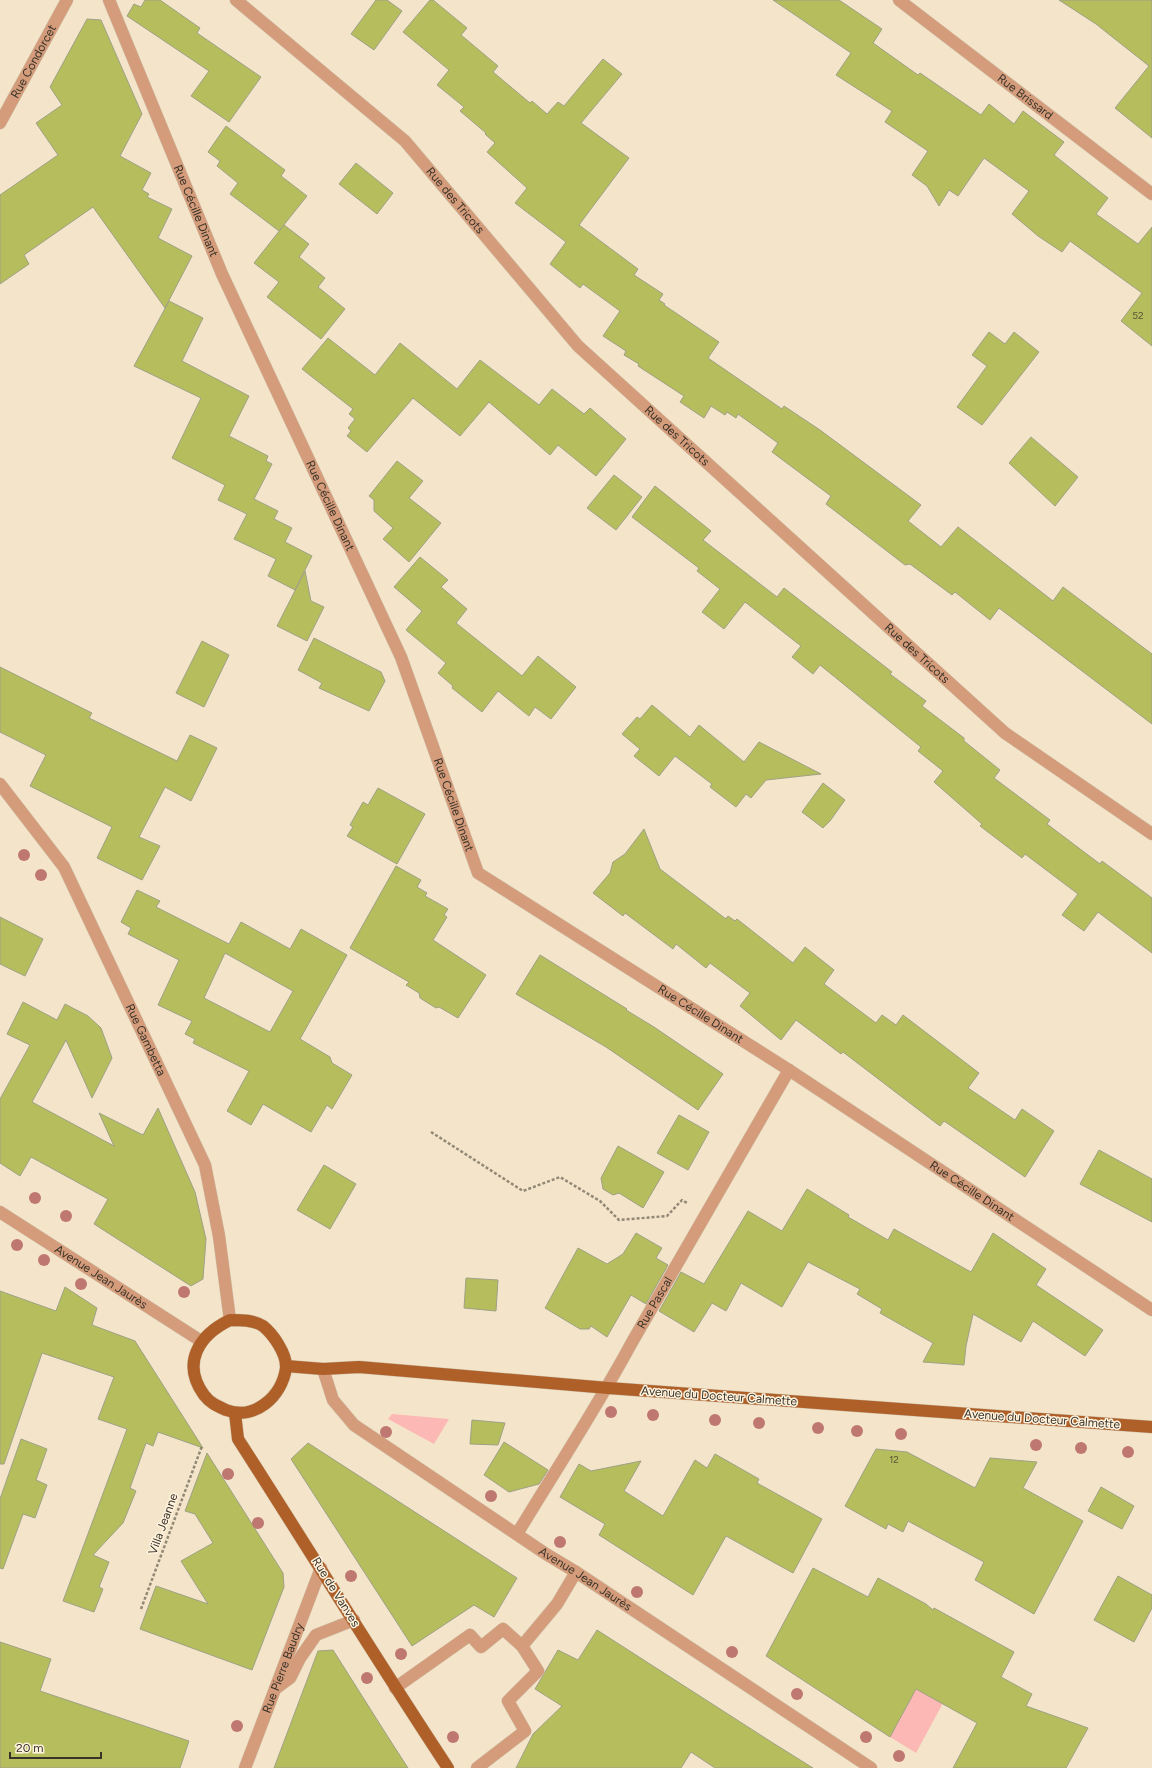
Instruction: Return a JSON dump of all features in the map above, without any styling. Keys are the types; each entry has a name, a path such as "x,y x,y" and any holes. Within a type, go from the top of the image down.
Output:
{"main road":[{"path":"230,1320 247,1321 262,1326 278,1343 286,1366 283,1381 277,1393 265,1405 252,1411 234,1413 216,1406 207,1399 199,1388 194,1375 194,1357 201,1341 214,1328 230,1320"},
{"name":"Avenue du Docteur Calmette","path":"286,1366 323,1369 359,1367 608,1388 1152,1427"},
{"name":"Rue de Vanves","path":"234,1413 238,1439 354,1620 395,1688 448,1768"}],"street":[{"name":"Rue Condorcet","path":"0,123 67,0"},
{"name":"Rue Cécille Dinant","path":"109,0 222,274 401,657 478,873 789,1070 1152,1310"},
{"name":"Rue des Tricots","path":"236,0 405,141 584,351 1006,733 1152,834"},
{"name":"Rue Brissard","path":"899,0 1152,194"},
{"name":"Rue Gambetta","path":"0,784 64,866 205,1165 219,1236 230,1320"},
{"name":"Rue Pascal","path":"517,1534 588,1417 608,1388 631,1344 789,1070"},
{"name":"Avenue Jean Jaurès","path":"0,1212 201,1341"},
{"name":"Avenue Jean Jaurès","path":"323,1369 332,1400 354,1424 517,1534 871,1768"},
{"name":"Rue Pierre Baudry","path":"245,1768 302,1613 321,1568"},
{"path":"522,1646 557,1604 576,1572"},
{"path":"275,1689 290,1678 300,1658 316,1635 354,1620"},
{"path":"395,1688 470,1635 481,1647 503,1629 522,1646 538,1671 508,1701 525,1731 477,1768"}],"path":[{"path":"432,1132 523,1191 560,1177 600,1201 619,1220 667,1216 682,1200 707,1214"},
{"name":"Villa Jeanne","path":"141,1609 202,1446"}],"shaded area":[{"path":"392,1414 449,1419 434,1444 388,1419"},
{"path":"916,1689 943,1703 916,1753 890,1737"}],"building":[{"path":"145,0 160,0 200,28 197,33 261,77 229,122 191,96 209,71 127,16 134,4 141,7"},
{"path":"376,0 387,0 402,11 374,50 351,34"},
{"path":"430,0 433,0 467,28 461,35 498,66 493,72 530,103 532,101 547,114 558,102 564,106 603,59 622,74 581,123 629,158 579,225 638,269 634,275 663,294 659,300 665,304 664,305 719,342 708,358 782,409 784,406 820,430 921,505 908,521 941,547 958,527 1053,601 1063,587 1152,654 1152,724 999,608 990,620 955,592 952,595 910,564 905,565 826,504 831,496 772,452 778,443 738,414 736,418 727,412 725,415 711,406 704,418 680,402 684,396 638,366 639,364 624,355 626,351 603,336 620,311 583,284 580,288 550,264 566,242 515,203 527,188 487,152 495,143 485,134 486,133 460,111 464,107 437,85 449,70 403,32"},
{"path":"773,0 839,0 882,29 873,43 918,75 920,73 981,115 989,104 1014,124 1023,111 1064,142 1054,155 1108,198 1096,214 1138,244 1152,227 1152,346 1121,321 1142,293 1070,241 1062,252 1038,236 1012,214 1029,191 984,158 958,196 949,190 939,206 927,186 912,175 928,151 885,122 892,111 836,75 851,53"},
{"path":"1059,0 1152,0 1152,138 1115,108 1149,66 1096,24"},
{"path":"87,19 101,20 142,114 120,156 151,173 142,190 149,194 147,197 172,209 158,238 192,256 165,308 93,207 24,255 29,264 0,284 0,195 58,155 36,123 62,105 50,87"},
{"path":"226,126 285,170 281,176 307,196 279,231 230,194 238,183 217,166 220,161 208,152"},
{"path":"356,163 393,193 377,214 339,184"},
{"path":"284,225 309,244 299,257 325,278 318,287 345,309 321,339 267,297 279,282 254,263"},
{"path":"169,301 203,318 182,361 249,396 229,436 268,456 266,461 272,464 254,499 278,511 274,519 292,528 285,542 312,556 295,590 268,576 276,559 234,539 247,514 218,500 225,485 172,458 201,398 134,366"},
{"path":"989,332 1005,344 1014,332 1039,352 982,425 957,407 987,366 972,355"},
{"path":"328,338 375,375 400,343 457,389 480,360 539,405 552,389 584,414 590,408 626,439 596,476 558,445 550,455 489,402 460,436 413,398 367,452 347,436 351,431 348,428 355,419 349,414 353,409 302,369"},
{"path":"1031,437 1078,477 1055,506 1009,463"},
{"path":"397,461 423,481 409,498 441,523 409,562 383,539 393,528 374,511 374,500 369,496"},
{"path":"614,475 642,497 616,530 587,508"},
{"path":"655,486 711,531 703,540 777,597 784,588 892,672 890,674 926,701 922,706 964,738 964,741 1000,770 994,778 1050,820 1047,824 1100,864 1102,861 1152,898 1152,953 1098,912 1084,931 1062,915 1078,894 1025,854 1022,858 980,826 982,824 934,782 943,771 918,751 921,747 820,665 813,674 792,657 801,646 745,602 724,629 702,612 720,589 697,571 699,568 632,517"},
{"path":"420,557 448,580 441,587 467,609 456,623 522,676 538,656 576,687 551,719 535,707 529,716 498,691 482,712 452,688 453,686 438,673 446,663 406,630 422,611 394,587"},
{"path":"305,571 311,601 324,607 307,641 277,626"},
{"path":"314,638 381,672 385,681 369,711 319,688 322,683 298,670"},
{"path":"202,641 229,655 204,707 176,693"},
{"path":"0,667 92,713 89,718 177,761 190,735 217,748 191,801 165,787 139,837 160,846 142,880 97,858 112,827 30,786 46,755 0,732"},
{"path":"652,705 690,737 699,725 744,762 759,742 821,774 766,780 751,798 746,794 736,807 710,787 712,784 675,756 659,776 634,756 640,749 622,734 637,717 640,719"},
{"path":"823,783 845,800 823,828 802,812"},
{"path":"378,788 425,814 397,864 347,836 353,827 350,825 363,802 368,805"},
{"path":"644,829 660,869 726,919 728,916 735,921 737,919 793,963 805,947 834,970 824,984 876,1023 882,1015 896,1025 903,1015 979,1073 968,1088 1015,1120 1022,1109 1054,1131 1025,1177 944,1121 940,1126 843,1052 841,1054 796,1020 781,1040 740,1006 750,993 710,963 706,968 676,944 673,949 625,913 623,916 593,893 610,873 613,862 625,854"},
{"path":"396,866 421,880 417,887 427,893 425,896 448,909 444,915 447,917 433,940 486,975 458,1018 439,1007 436,1008 420,998 419,993 406,985 409,982 350,948"},
{"path":"137,890 160,901 156,907 229,944 241,922 290,949 301,929 347,955 300,1039 330,1057 332,1063 352,1075 332,1109 327,1105 311,1132 263,1104 251,1125 227,1111 249,1071 193,1043 195,1039 185,1034 192,1021 158,1005 179,960 128,934 131,928 121,922","holes":["225,953 293,991 270,1032 204,998"]},
{"path":"0,917 43,939 25,976 0,964"},
{"path":"540,955 627,1009 626,1010 654,1027 723,1074 698,1110 606,1047 516,994"},
{"path":"23,1002 57,1020 65,1004 88,1016 101,1028 112,1058 92,1098 66,1040 32,1102 114,1146 99,1113 143,1135 158,1108 195,1192 206,1239 203,1279 191,1286 94,1224 108,1199 31,1157 20,1176 0,1163 0,1099 30,1045 7,1034"},
{"path":"679,1115 709,1132 688,1170 657,1153"},
{"path":"618,1146 664,1172 643,1208 619,1193 613,1195 603,1189 601,1178"},
{"path":"1099,1150 1152,1179 1152,1222 1080,1184"},
{"path":"324,1165 356,1184 330,1229 297,1210"},
{"path":"807,1189 849,1215 848,1217 888,1240 894,1229 971,1272 993,1233 1046,1269 1036,1285 1103,1330 1085,1356 1033,1321 1021,1342 973,1314 966,1346 964,1365 923,1362 933,1343 880,1313 882,1309 857,1294 860,1289 808,1262 782,1307 741,1283 726,1311 712,1303 694,1332 659,1311 681,1272 704,1284 748,1211 782,1231"},
{"path":"636,1233 662,1248 656,1258 668,1265 646,1304 631,1295 607,1337 591,1326 589,1329 580,1329 545,1308 578,1248 607,1264 623,1254"},
{"path":"466,1278 498,1280 496,1311 464,1308"},
{"path":"65,1287 97,1308 92,1325 135,1341 203,1448 158,1432 153,1446 146,1443 130,1488 136,1491 123,1523 93,1555 109,1562 99,1587 103,1589 94,1612 63,1601 127,1429 98,1419 114,1377 42,1353 4,1464 0,1464 0,1291 56,1311"},
{"path":"472,1420 505,1423 498,1445 470,1444"},
{"path":"21,1439 47,1449 36,1480 47,1485 35,1518 23,1514 3,1569 0,1568 0,1499"},
{"path":"504,1442 548,1470 539,1484 509,1492 484,1475"},
{"path":"308,1443 517,1578 494,1617 474,1605 412,1646 291,1459"},
{"path":"876,1449 907,1452 975,1488 990,1458 1037,1462 1023,1488 1083,1521 1034,1614 975,1580 984,1562 908,1521 903,1532 888,1524 886,1529 845,1506"},
{"path":"207,1453 283,1573 284,1587 252,1670 140,1629 156,1586 208,1604 181,1561 213,1543 195,1514 185,1511"},
{"path":"715,1454 759,1479 757,1483 822,1519 793,1573 726,1536 693,1595 599,1535 605,1524 560,1497 579,1464 591,1471 641,1461 624,1491 663,1516 695,1460 707,1468"},
{"path":"1101,1487 1134,1506 1122,1529 1088,1511"},
{"path":"813,1568 868,1597 878,1578 926,1604 933,1610 934,1608 1014,1652 1001,1677 1032,1694 1026,1706 1088,1728 1066,1768 953,1768 977,1723 916,1689 890,1737 766,1656"},
{"path":"1118,1576 1152,1595 1152,1608 1134,1642 1094,1620"},
{"path":"597,1630 813,1768 715,1768 691,1752 681,1768 516,1768 533,1734 562,1706 535,1689 558,1650 578,1660"},
{"path":"0,1642 51,1659 40,1691 189,1741 180,1768 0,1768"},
{"path":"333,1650 408,1768 274,1768 318,1651"}]}
